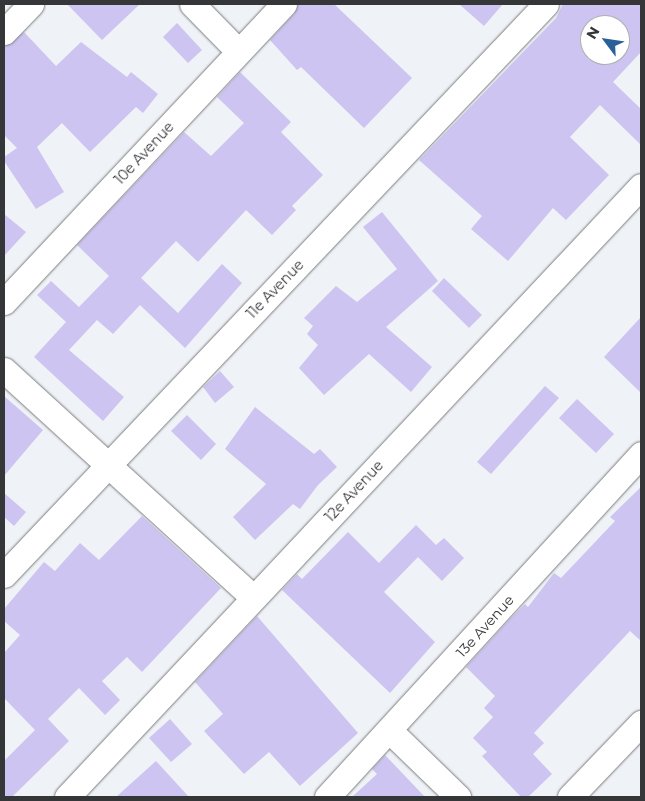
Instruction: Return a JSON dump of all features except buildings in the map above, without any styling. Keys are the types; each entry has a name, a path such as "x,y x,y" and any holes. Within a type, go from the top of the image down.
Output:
{"street":[{"path":"4,32 31,4"},
{"path":"192,4 238,52"},
{"name":"10e Avenue","path":"4,302 284,4"},
{"name":"11e Avenue","path":"4,575 546,4"},
{"name":"12e Avenue","path":"67,797 641,186"},
{"path":"4,370 254,598"},
{"name":"13e Avenue","path":"327,797 390,731 641,454"},
{"path":"570,797 641,723"},
{"path":"390,731 458,797"}]}
